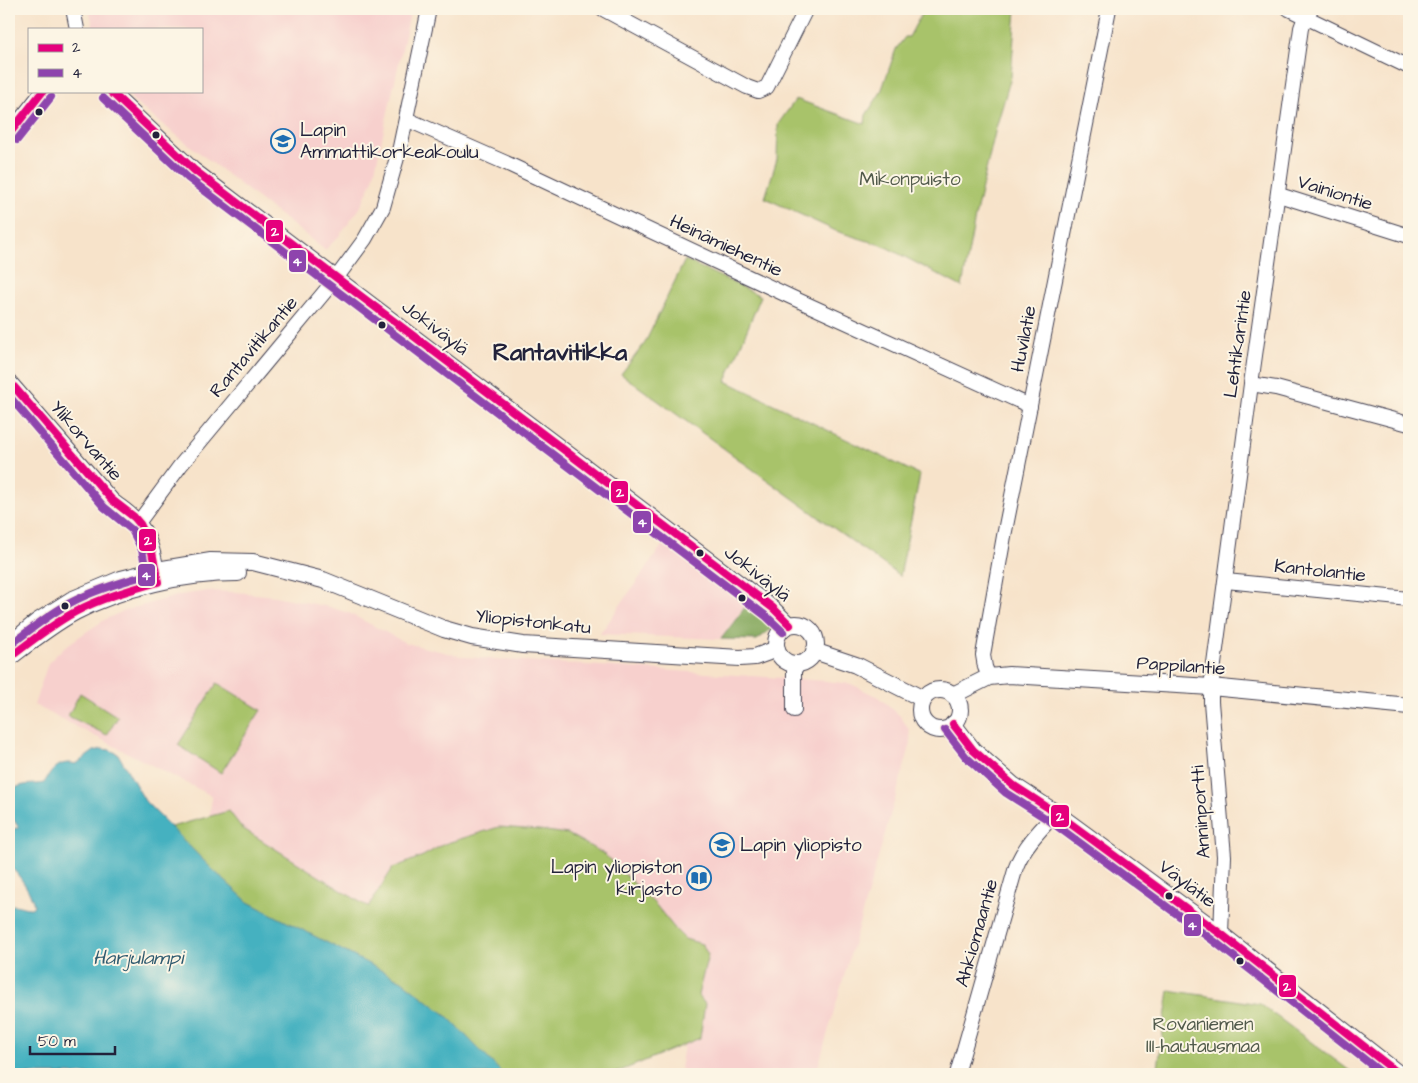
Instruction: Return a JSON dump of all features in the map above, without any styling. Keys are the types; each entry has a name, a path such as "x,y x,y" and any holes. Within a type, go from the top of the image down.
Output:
{"street":[{"path":"73,9 77,28"},
{"name":"Rantavitikantie","path":"138,523 180,466 337,277 365,239 383,207 394,174 429,9"},
{"path":"603,9 747,87 758,91 767,87 806,9"},
{"name":"Huvilatie","path":"989,677 983,655 1004,536 1109,9"},
{"path":"1290,9 1308,13 1409,67"},
{"name":"Lehtikarintie","path":"1211,687 1251,384 1302,28 1308,13"},
{"path":"9,134 42,92"},
{"name":"Jokiväylä","path":"111,92 194,170 773,608 790,625"},
{"name":"Heinämiehentie","path":"406,119 506,163 773,289 1030,406"},
{"name":"Vainiontie","path":"1279,195 1409,236"},
{"name":"Ylikorvantie","path":"9,381 107,494 138,523"},
{"path":"1251,384 1276,388 1409,424"},
{"path":"138,523 148,537 158,576"},
{"name":"Yliopistonkatu","path":"9,645 38,621 71,600 121,579 211,573 293,573 323,580 444,629 497,642 740,658 755,657 777,649"},
{"name":"Yliopistonkatu","path":"9,658 47,629 76,612 158,576"},
{"name":"Kantolantie","path":"1226,581 1409,599"},
{"path":"790,625 803,625 808,628 815,639 814,651 806,661 794,664 783,659 777,649 777,637 790,625"},
{"path":"814,651 856,664 923,699"},
{"path":"794,664 794,710"},
{"name":"Pappilantie","path":"953,695 989,677 1009,675 1211,687 1409,706"},
{"name":"Anninportti","path":"1211,687 1224,856 1221,934"},
{"path":"934,690 948,691 953,695 959,707 959,713 953,724 941,729 929,726 921,717 920,705 923,699 934,690"},
{"name":"Väylätie","path":"953,724 973,750 1013,785 1221,934 1381,1068 1399,1074"},
{"name":"Ahkiomaantie","path":"957,1074 1016,867 1020,857 1030,843 1056,814"}],"shaded area":[{"name":"Lapin Ammattikorkeakoulu","path":"89,9 411,9 373,179 360,208 339,236 325,250 135,103 127,92 202,92 202,28 94,28"},
{"path":"666,540 749,600 720,639 600,634"},
{"name":"Lapin yliopisto","path":"208,591 275,596 329,607 349,613 406,643 464,657 827,681 851,684 878,697 887,704 900,716 909,729 911,743 816,1074 695,1074 680,1069 698,962 371,917 209,822 212,796 34,705 48,663 63,648 86,632 106,619 126,610 180,595"}],"green space":[{"name":"Mikonpuisto","path":"924,9 1016,9 1011,77 996,128 975,217 962,287 884,246 836,231 765,198 777,159 778,124 796,99 865,124 866,115 881,92 896,49 905,37 909,37"},
{"path":"685,260 761,296 726,381 920,475 900,576 621,374 645,343"},
{"path":"749,602 771,620 774,627 757,640 721,639"},
{"path":"217,683 261,710 221,773 178,745"},
{"path":"80,693 118,717 107,735 68,716"},
{"path":"145,801 171,827 229,811 242,828 368,907 393,868 423,856 444,844 499,827 568,834 604,854 655,904 685,939 702,944 708,955 698,995 705,1004 700,1038 613,1074 113,1074"},
{"name":"Rovaniemen III-hautausmaa","path":"1169,990 1260,1004 1354,1074 1157,1074"}],"water":[{"name":"Harjulampi","path":"102,749 118,754 145,801 212,869 248,902 402,981 446,1015 503,1074 9,1074 9,906 15,905 32,908 34,905 31,895 24,884 9,866 9,829 19,828 9,813 9,795 17,787 44,783 57,767 65,763 76,764 94,751"}],"transit line":[{"name":"2","path":"9,134 42,92"},
{"name":"2","path":"111,92 194,170 773,608 790,625"},
{"name":"4","path":"17,140 51,97"},
{"name":"4","path":"103,98 188,178 766,616 783,632"},
{"name":"2","path":"9,381 112,500 140,524 151,547 158,582 105,598 75,612 49,628 9,658"},
{"name":"4","path":"9,396 104,507 132,530 142,550 147,575 79,598 46,618 9,646"},
{"name":"2","path":"953,724 973,750 1013,785 1056,813 1221,934 1399,1074"},
{"name":"4","path":"945,730 966,757 1006,793 1050,821 1215,942 1383,1074"}],"place":[{"name":"Lapin Ammattikorkeakoulu","path":"283,141"},
{"name":"Lapin yliopisto","path":"722,845"},
{"name":"Lapin yliopiston kirjasto","path":"699,878"}],"district":[{"name":"Rantavitikka","path":"560,353"}]}
